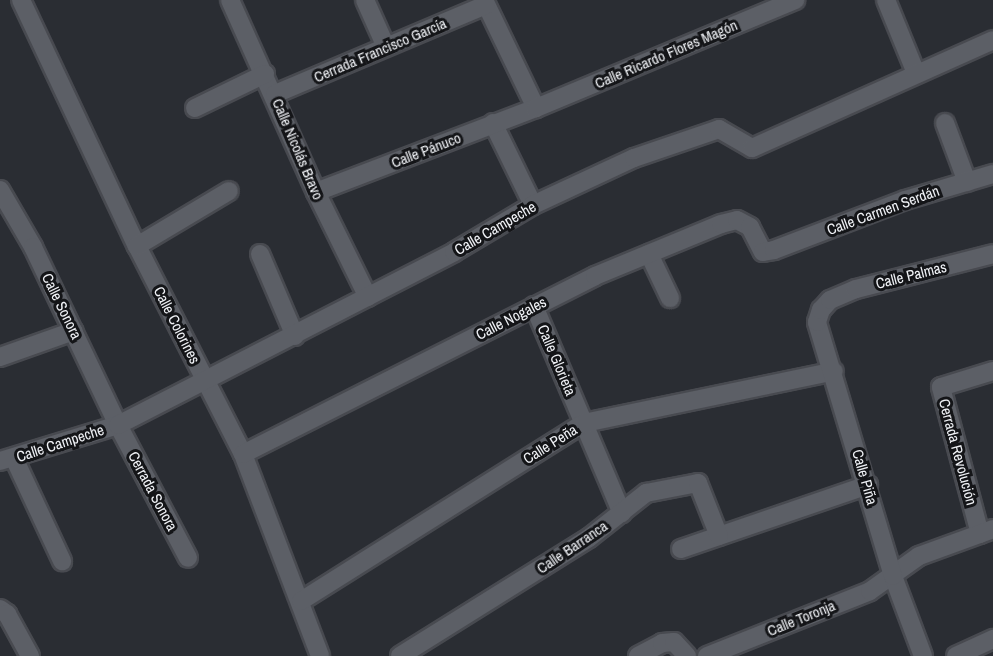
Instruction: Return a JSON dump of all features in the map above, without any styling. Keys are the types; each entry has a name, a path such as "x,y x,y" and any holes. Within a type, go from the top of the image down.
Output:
{"street":[{"name":"Calle Colorines","path":"21,0 137,246 243,453 320,656"},
{"name":"Calle Nicolás Bravo","path":"230,0 275,94 316,192 368,297"},
{"path":"365,0 386,47"},
{"name":"Calle Ricardo Flores Magón","path":"536,108 795,0"},
{"path":"886,0 916,73"},
{"path":"485,2 536,108"},
{"name":"Cerrada Francisco García","path":"275,94 485,2"},
{"name":"Calle Campeche","path":"7,460 118,425 295,336 454,252 533,205 634,158 719,129 752,148 993,40"},
{"path":"195,108 265,74"},
{"name":"Calle Pánuco","path":"316,192 536,108"},
{"path":"493,123 533,205"},
{"path":"945,123 967,182"},
{"name":"Calle Carmen Serdán","path":"774,250 905,200 993,174"},
{"name":"Calle Sonora","path":"0,190 74,331 118,425"},
{"path":"137,246 229,191"},
{"name":"Calle Nogales","path":"243,453 534,306 649,254 736,220 750,227 763,252 774,250"},
{"path":"260,254 295,336"},
{"path":"649,254 670,298"},
{"name":"Calle Palmas","path":"831,300 856,289 993,255"},
{"name":"Calle Piña","path":"831,300 821,310 817,322 834,371 893,576 923,656"},
{"name":"Calle Glorieta","path":"534,306 622,513"},
{"path":"0,357 74,331"},
{"name":"Calle Peña","path":"301,602 584,423 834,371"},
{"name":"Cerrada Revolución","path":"986,532 941,387 993,371"},
{"name":"Cerrada Sonora","path":"118,425 188,558"},
{"path":"7,460 62,561"},
{"name":"Calle Barranca","path":"400,656 590,538 646,493 698,483 719,536"},
{"path":"681,549 868,485"},
{"name":"Calle Toronja","path":"707,656 870,591 919,556 986,532"},
{"path":"0,609 8,615 30,656"},
{"path":"956,656 993,639"},
{"path":"638,656 662,643 674,642 687,656"}]}
